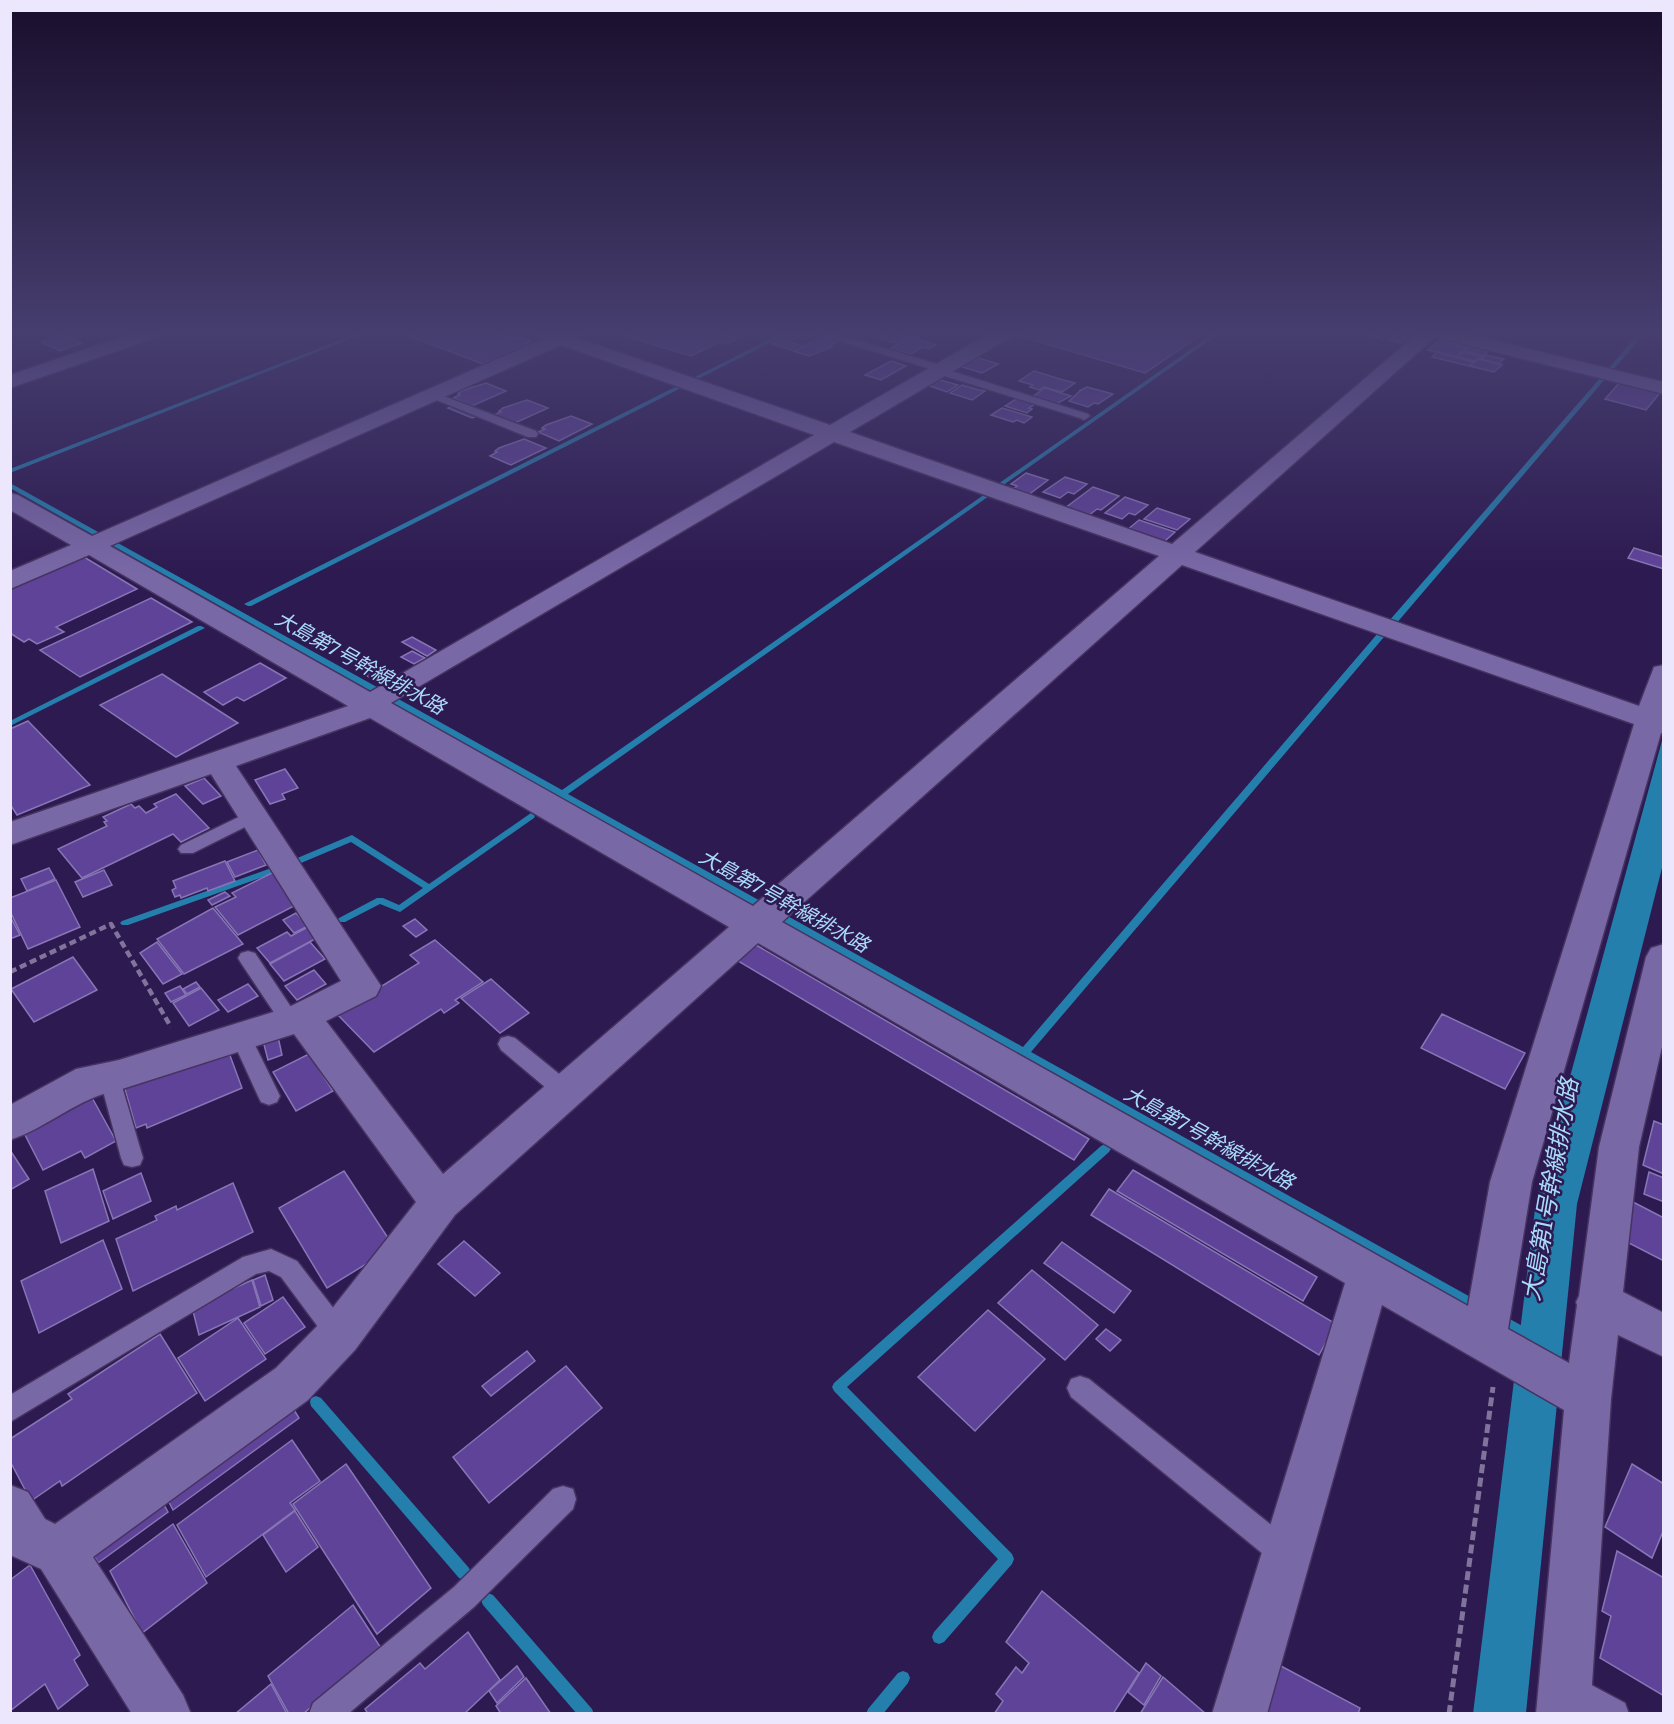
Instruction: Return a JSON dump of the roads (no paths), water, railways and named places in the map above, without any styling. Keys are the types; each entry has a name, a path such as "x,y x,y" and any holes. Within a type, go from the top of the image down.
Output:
{"street":[{"path":"10,581 391,413"},
{"path":"775,413 1657,722"},
{"path":"10,834 218,762 378,700 866,413"},
{"path":"164,1713 27,1536 292,1384 339,1335 440,1202 1337,413"},
{"path":"10,500 100,541 378,700 766,915 1369,1275 1494,1335 1578,1394"},
{"path":"1494,1335 1511,1182 1657,722 1664,673"},
{"path":"12,1120 90,1080 187,1054 296,1019 363,986 218,762"},
{"path":"1564,1699 1578,1394 1598,1302 1618,1147 1664,957"},
{"path":"296,1019 440,1202"},
{"path":"1239,1713 1369,1275"},
{"path":"1598,1302 1664,1336"}],"lane":[{"path":"480,413 532,434"},
{"path":"1076,413 1084,416"},
{"path":"187,849 253,816"},
{"path":"248,958 296,1019"},
{"path":"241,1037 269,1096"},
{"path":"508,1044 566,1092"},
{"path":"109,1076 132,1158"},
{"path":"10,1410 251,1264 271,1260 289,1269 339,1335"},
{"path":"1080,1388 1287,1555"},
{"path":"324,1713 464,1597 563,1499"},
{"path":"1564,1699 1614,1713"}],"water":[{"name":"大島第1号幹線排水路","path":"1663,737 1663,864 1577,1204 1526,1713 1473,1714 1536,1201"}],"waterway":[{"path":"10,471 157,413"},
{"path":"248,604 626,413"},
{"path":"1000,485 1102,413"},
{"path":"1392,623 1572,413"},
{"name":"大島第7号幹線排水路","path":"10,485 1479,1308"},
{"path":"562,794 987,495"},
{"path":"10,724 201,628"},
{"path":"1024,1053 1381,635"},
{"path":"342,920 380,900 400,909 531,816"},
{"path":"298,861 352,838 429,888"},
{"path":"125,923 277,869"},
{"path":"939,1637 1007,1559 838,1387 1105,1149"},
{"name":"大島第7号幹線排水路","path":"1499,1319 1529,1336"},
{"path":"316,1402 464,1573"},
{"path":"488,1600 587,1714"},
{"path":"873,1714 903,1678"}]}
